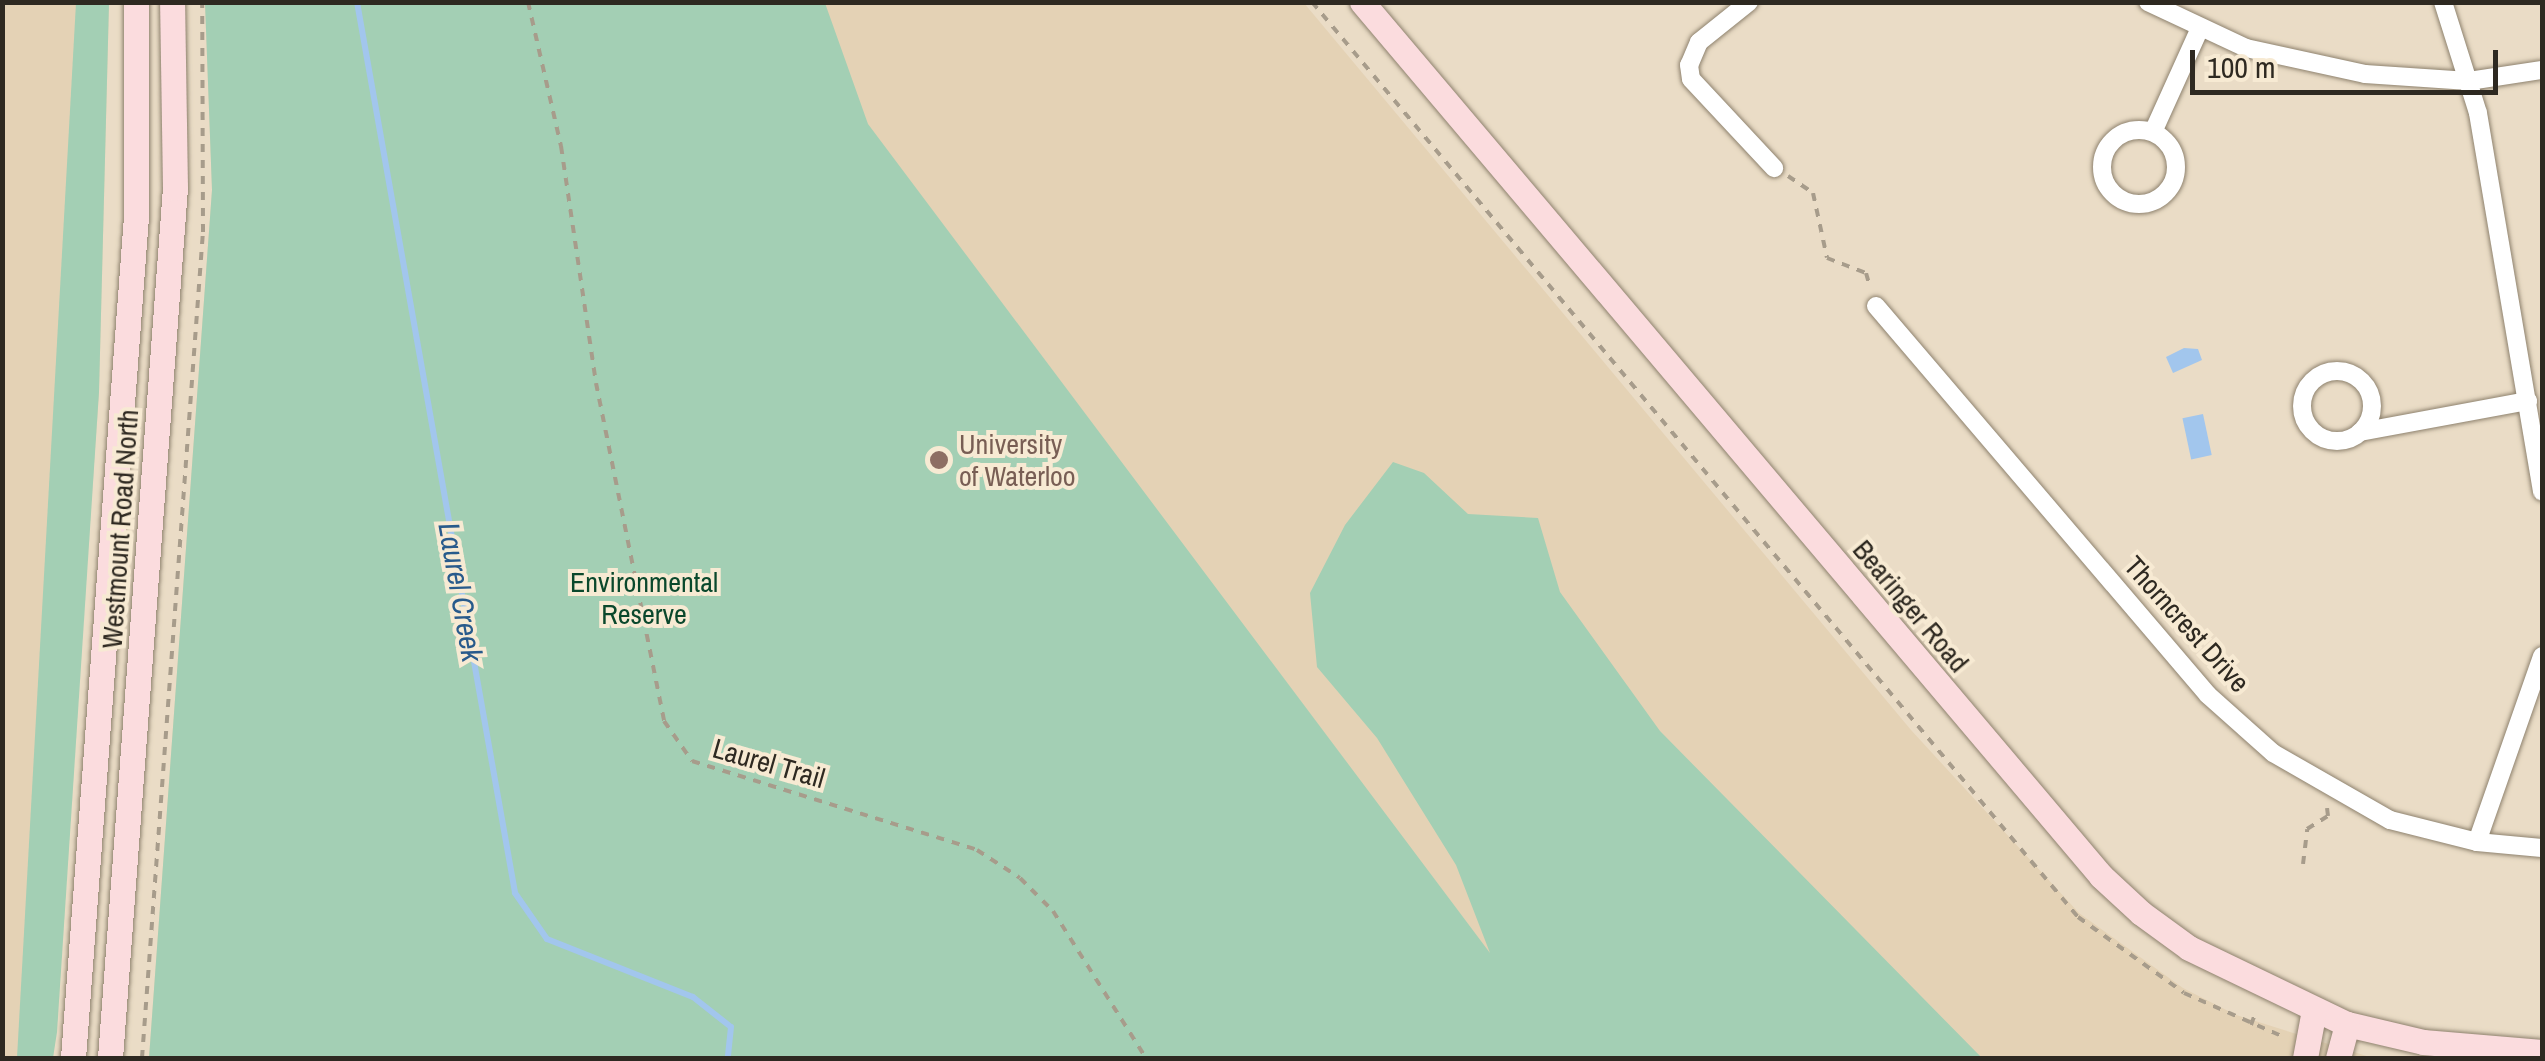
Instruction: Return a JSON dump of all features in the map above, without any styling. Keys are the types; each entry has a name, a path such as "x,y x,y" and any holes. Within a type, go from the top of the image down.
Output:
{"main road":[{"name":"Westmount Road North","path":"74,1058 136,216 136,2"},
{"name":"Westmount Road North","path":"110,1058 175,188 172,2"},
{"name":"Bearinger Road","path":"1362,2 2101,876 2189,948 2347,1024 2422,1042 2542,1052"},
{"path":"2299,1050 2314,1010"},
{"path":"2338,1058 2347,1024"}],"street":[{"path":"1750,2 1699,42 1689,65 1692,79 1774,168"},
{"path":"2148,2 2199,30 2246,48 2365,74 2469,81 2542,70"},
{"path":"2443,2 2469,81 2542,492"},
{"path":"2153,132 2199,30"},
{"path":"2153,132 2175,157 2173,182 2158,198 2129,203 2108,189 2101,161 2120,134 2153,132"},
{"name":"Thorncrest Drive","path":"1876,306 2208,695 2273,753 2335,793 2390,820 2478,842 2542,848"},
{"path":"2360,432 2528,401"},
{"path":"2478,842 2542,656"}],"path":[{"path":"142,1058 203,232 202,2"},
{"name":"Laurel Trail","path":"528,2 561,146 596,383 664,721 692,762 976,850 1020,878 1053,911 1146,1058"},
{"path":"1312,2 2078,917 2184,993 2299,1050"},
{"path":"1774,168 1813,192 1826,258 1866,273 1876,306"},
{"path":"2303,864 2307,829 2328,816 2335,793"},
{"path":"2250,1025 2256,1011"}],"shaded area":[{"name":"Environmental Reserve","path":"205,2 1304,3 1911,730 2079,913 2183,988 2236,1015 2373,1058 149,1058 212,190"},
{"path":"2,3 109,3 99,392 53,1058 2,1058"}],"green space":[{"path":"76,3 109,3 99,392 57,1032 53,1058 17,1058"},
{"name":"Environmental Reserve","path":"205,3 825,3 868,124 1490,953 1456,865 1377,738 1317,667 1310,593 1345,525 1393,462 1424,473 1468,514 1538,518 1560,592 1660,731 1982,1058 149,1058 212,190"}],"water":[{"path":"2184,348 2198,349 2202,360 2173,373 2166,357"},
{"path":"2203,414 2212,455 2191,459 2182,418"}],"waterway":[{"name":"Laurel Creek","path":"357,2 515,893 547,939 693,997 731,1027 728,1058"}],"place":[{"name":"University of Waterloo","path":"939,460"}]}
